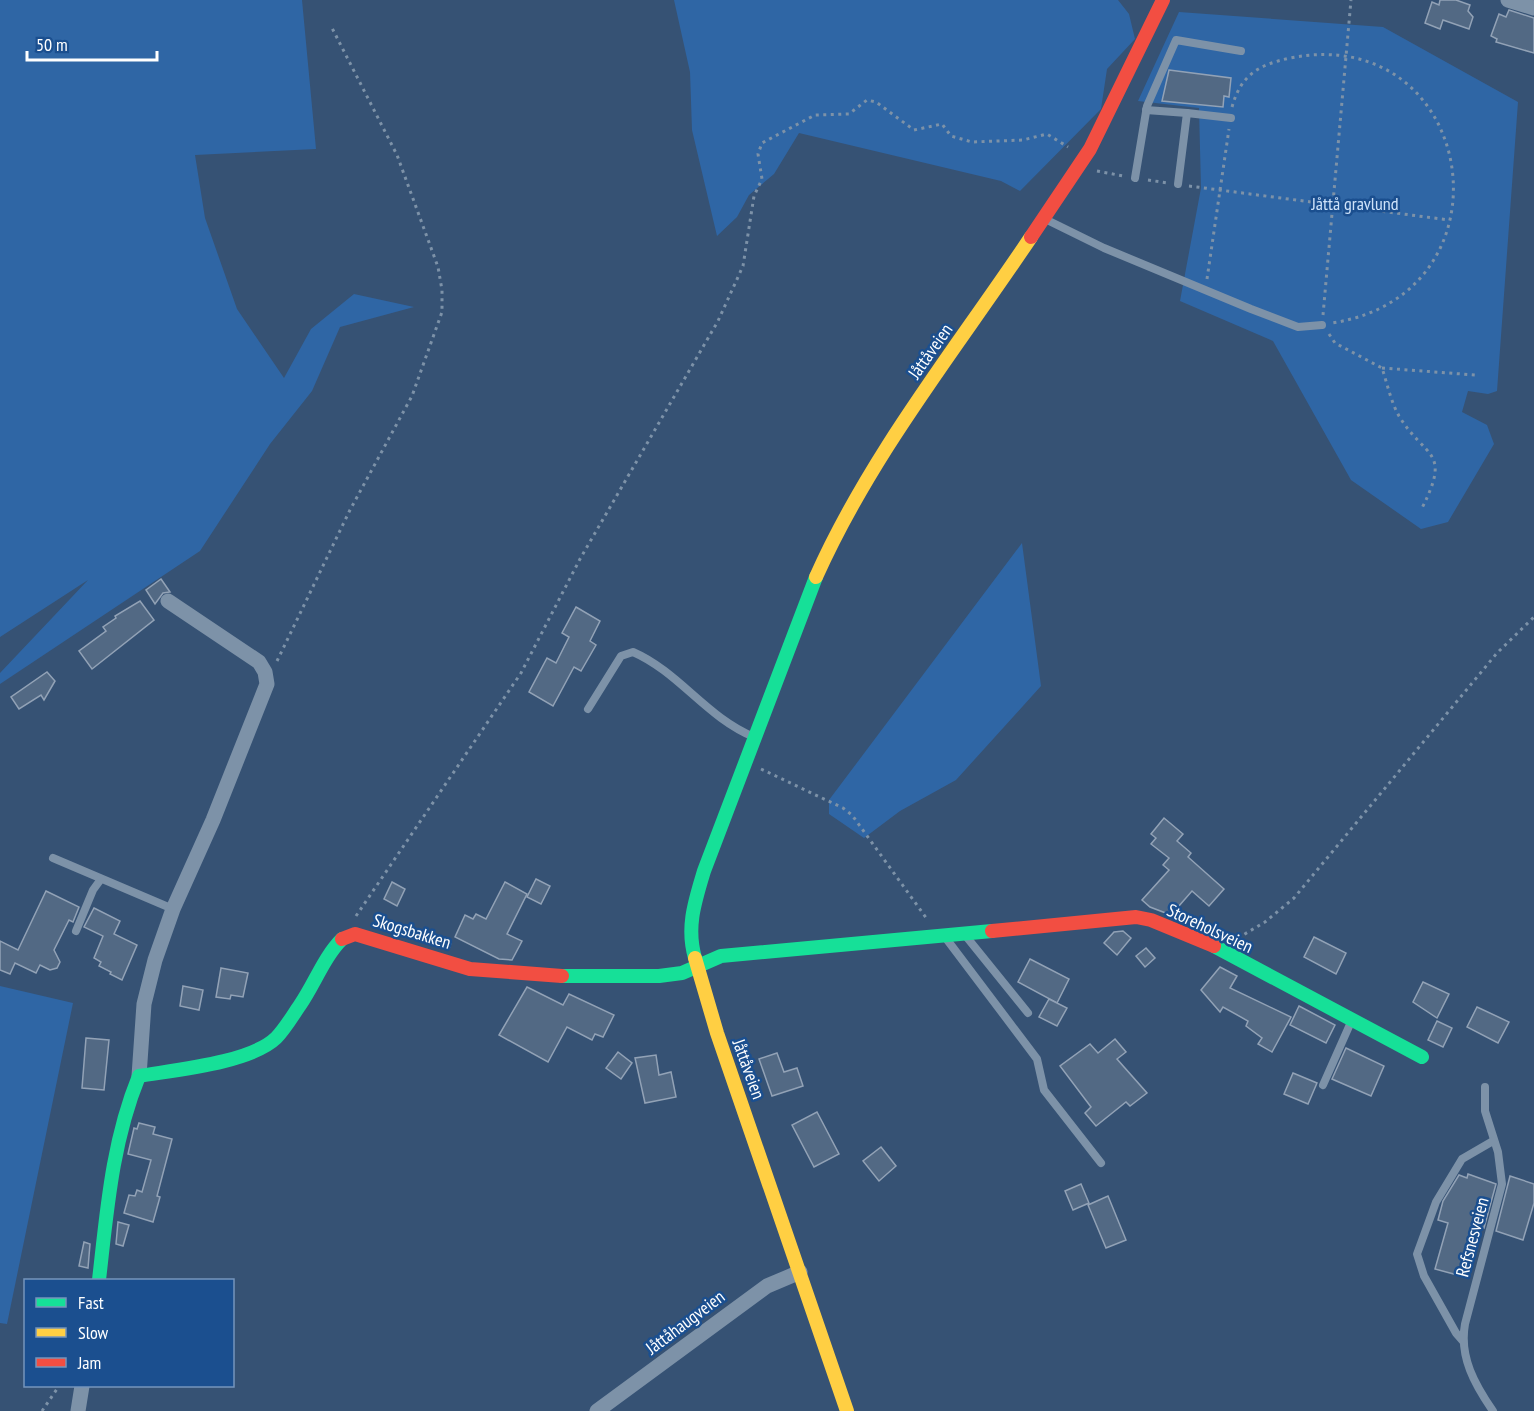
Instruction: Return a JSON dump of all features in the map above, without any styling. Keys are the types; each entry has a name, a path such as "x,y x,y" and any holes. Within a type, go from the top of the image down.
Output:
{"street":[{"name":"Jåttåveien","path":"847,1411 717,1033 690,941 691,916 704,871 807,597 835,535 887,444 1083,160 1163,0"},
{"path":"1508,0 1534,8"},
{"path":"99,1279 116,1143 125,1108 139,1076 144,1004 155,960 173,909 213,820 267,684 265,672 259,662 168,601"},
{"name":"Storeholsveien","path":"698,966 721,956 1136,917 1151,920 1221,949 1422,1057"},
{"name":"Skogsbakken","path":"139,1076 207,1065 252,1052 275,1039 301,1004 333,948 345,936 356,934 366,936 470,969 491,972 574,977 659,976 682,973 698,966"},
{"name":"Jåttåhaugveien","path":"597,1411 767,1286 800,1272"},
{"path":"78,1411 82,1387"}],"lane":[{"path":"1136,178 1146,110 1152,88 1176,40 1241,51"},
{"path":"1146,110 1231,118"},
{"path":"1178,184 1187,113"},
{"path":"1043,218 1104,248 1298,327 1322,325"},
{"path":"588,709 621,656 633,652 656,664 730,725 755,737"},
{"path":"53,858 173,909"},
{"path":"76,931 101,879"},
{"path":"962,932 1029,1013"},
{"path":"940,935 1037,1059 1044,1090 1101,1163"},
{"path":"1323,1085 1352,1020"},
{"name":"Refsnesveien","path":"1485,1087 1485,1111 1498,1152 1502,1184 1465,1324 1463,1341 1464,1358 1493,1411"},
{"name":"Refsnesveien","path":"1463,1341 1456,1333 1424,1276 1417,1254 1436,1202 1462,1159 1493,1141"}],"path":[{"path":"1351,0 1322,325 1335,343 1382,368 1475,375"},
{"path":"267,684 350,510 415,390 442,312 442,290 438,267 403,171 331,26"},
{"path":"1206,290 1231,118 1239,86 1250,74 1266,64 1309,55 1346,56 1371,63 1397,75 1422,100 1445,133 1454,172 1454,202 1444,243 1431,264 1413,285 1385,307 1347,321 1322,325"},
{"path":"345,936 348,927 521,673 580,559 718,321 743,266 754,196 762,179 758,154 762,142 815,115 849,114 867,100 876,102 914,130 942,124 951,136 981,143 1023,140 1047,134 1057,138 1083,160"},
{"path":"1095,171 1449,220"},
{"path":"1382,368 1399,416 1434,457 1435,482 1422,508"},
{"path":"1221,949 1265,922 1294,898 1497,653 1534,617"},
{"path":"746,762 852,815 940,935"},
{"path":"42,1411 58,1387"}],"green space":[{"path":"0,0 302,0 316,149 195,155 205,218 237,309 284,378 311,329 354,294 414,307 340,327 312,391 270,444 200,551 0,684 0,673 88,580 0,637"},
{"path":"674,0 1118,0 1129,14 1135,39 1107,69 1101,109 1020,191 1001,181 799,133 774,174 749,195 737,217 717,236 692,130 690,72"},
{"name":"Jåttå gravlund","path":"1179,12 1383,27 1518,102 1497,391 1488,394 1468,391 1462,412 1487,425 1494,444 1448,522 1421,529 1351,480 1273,341 1180,301 1201,188 1199,108 1138,101"},
{"path":"1022,543 1041,686 956,780 900,811 864,838 829,814 829,800"},
{"path":"0,986 73,1003 7,1324 0,1323"}],"building":[{"path":"1440,0 1456,0 1470,5 1468,11 1473,17 1469,29 1443,20 1440,29 1425,23 1432,2 1439,5"},
{"path":"1509,10 1534,18 1534,53 1496,42 1497,39 1491,36 1499,14 1506,17"},
{"path":"1169,70 1231,78 1229,97 1224,96 1223,107 1162,101"},
{"path":"161,579 170,592 163,593 155,604 146,590"},
{"path":"140,601 154,620 92,669 79,651 106,631 103,627 116,618 115,616"},
{"path":"576,607 600,621 590,641 596,645 581,671 574,667 553,706 529,692 547,658 556,663 569,637 562,633"},
{"path":"47,672 55,681 44,700 41,695 19,709 11,697"},
{"path":"1164,818 1183,834 1177,841 1191,853 1188,857 1224,889 1209,906 1192,891 1171,915 1150,907 1142,900 1169,870 1163,865 1169,858 1151,844 1156,838 1151,834"},
{"path":"536,879 550,886 541,904 527,897"},
{"path":"392,882 405,889 397,906 384,899"},
{"path":"505,882 527,894 507,934 522,941 512,960 499,959 455,937 465,915 473,919 476,914 486,919"},
{"path":"46,891 79,907 73,922 69,920 54,950 60,962 57,968 50,970 40,965 36,973 15,963 10,974 0,970 0,941 18,950"},
{"path":"94,908 120,921 114,934 137,945 122,980 99,966 101,962 94,958 103,936 84,927"},
{"path":"1123,931 1131,938 1117,955 1104,943 1114,932"},
{"path":"432,937 451,943 449,949 430,944"},
{"path":"1314,937 1346,953 1336,974 1304,957"},
{"path":"1146,948 1155,958 1145,967 1136,956"},
{"path":"1030,959 1069,979 1057,1003 1018,982"},
{"path":"1220,967 1237,976 1230,988 1291,1017 1272,1052 1258,1044 1262,1038 1246,1026 1248,1021 1223,1007 1220,1012 1201,990"},
{"path":"221,968 248,973 243,997 231,995 230,999 216,997"},
{"path":"1423,982 1449,994 1437,1018 1413,1002"},
{"path":"183,986 203,990 199,1010 180,1006"},
{"path":"527,987 563,1005 569,994 614,1015 603,1037 595,1034 592,1040 567,1027 548,1062 499,1035"},
{"path":"1049,999 1067,1008 1057,1026 1039,1017"},
{"path":"1299,1006 1335,1025 1326,1043 1290,1025"},
{"path":"1477,1007 1509,1022 1498,1043 1467,1027"},
{"path":"1437,1021 1452,1028 1443,1047 1428,1040"},
{"path":"86,1038 109,1040 104,1090 82,1088"},
{"path":"1115,1039 1126,1052 1117,1059 1147,1093 1130,1106 1126,1102 1096,1126 1085,1113 1091,1107 1060,1066 1090,1044 1098,1053"},
{"path":"1346,1048 1384,1066 1371,1096 1332,1079"},
{"path":"618,1052 632,1063 621,1079 606,1068"},
{"path":"777,1053 784,1072 797,1068 803,1086 772,1096 759,1059"},
{"path":"656,1055 659,1075 671,1072 676,1097 645,1103 635,1058"},
{"path":"1293,1073 1317,1083 1308,1104 1284,1094"},
{"path":"817,1112 839,1154 814,1167 792,1125"},
{"path":"139,1123 155,1127 153,1134 172,1139 157,1196 160,1197 153,1222 124,1213 129,1195 135,1196 137,1190 142,1192 151,1160 128,1154 134,1128 137,1129"},
{"path":"881,1147 896,1166 879,1181 863,1161"},
{"path":"1468,1174 1496,1184 1484,1228 1479,1226 1465,1277 1435,1269 1448,1223 1438,1220 1443,1201 1459,1175 1467,1178"},
{"path":"1510,1176 1534,1184 1534,1203 1523,1240 1496,1231"},
{"path":"1081,1184 1089,1203 1073,1210 1065,1191"},
{"path":"1108,1196 1126,1240 1106,1248 1088,1205"},
{"path":"118,1222 129,1225 123,1246 116,1244"},
{"path":"84,1242 90,1244 88,1268 79,1266"}],"traffic: fast":[{"path":"695,958 692,947 692,925 704,871 816,577"},
{"path":"562,976 659,976 682,973 721,956 992,931"},
{"path":"99,1279 112,1176 122,1126 139,1076 211,1064 249,1054 264,1047 286,1026 330,954 342,939"},
{"path":"1214,946 1422,1057"}],"traffic: slow":[{"path":"816,577 838,532 888,445 1031,237"},
{"path":"695,958 717,1033 847,1411"}],"traffic: jam":[{"path":"1031,237 1090,149 1163,0"},
{"path":"992,931 1136,917 1151,920 1214,946"},
{"path":"342,939 355,934 470,969 562,976"}]}
